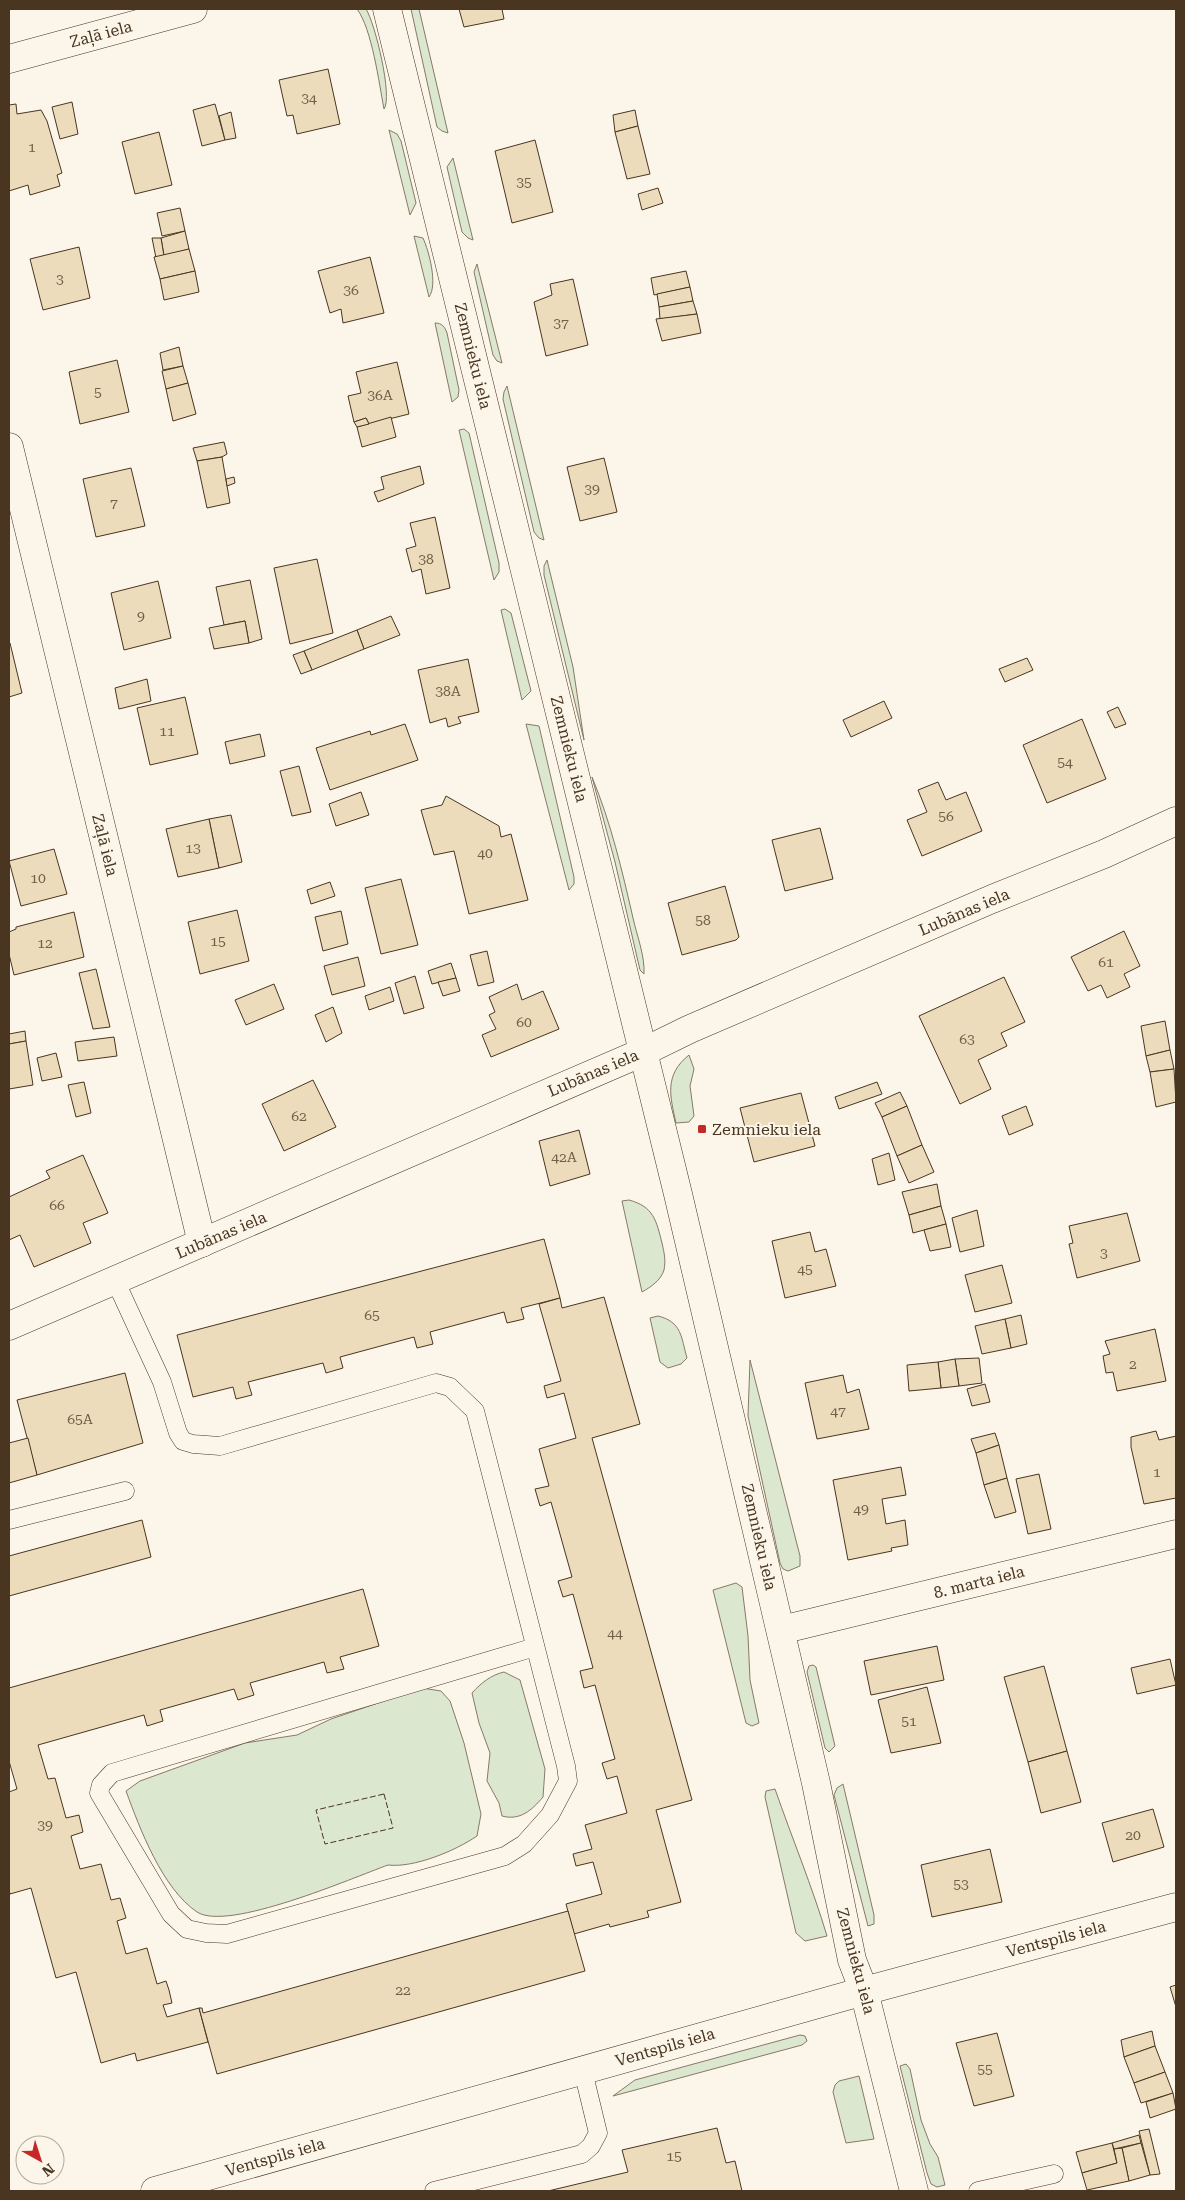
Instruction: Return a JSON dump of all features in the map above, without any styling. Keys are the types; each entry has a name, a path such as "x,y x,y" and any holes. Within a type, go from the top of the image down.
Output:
{"street":[{"name":"Zaļā iela","path":"9,59 193,9"},
{"name":"Zemnieku iela","path":"387,9 644,1052 781,1630 816,1783 852,1960 864,1991 914,2191"},
{"name":"Zaļā iela","path":"9,447 202,1243"},
{"name":"Lubānas iela","path":"9,1326 644,1052 708,1021 992,899 1104,854 1176,821"},
{"name":"8. marta iela","path":"781,1630 1176,1534"},
{"name":"Ventspils iela","path":"155,2191 864,1991 1176,1907"}],"lane":[{"path":"115,1280 162,1382 178,1433 184,1441 193,1444 220,1446 436,1383 450,1387 475,1411 536,1647 568,1781 550,1815 524,1844 505,1856 228,1934 206,1933 187,1929 171,1914 99,1793 101,1785 112,1773 130,1766 536,1647"},
{"path":"9,1520 125,1490"},
{"path":"434,2191 582,2154 591,2146 598,2133 583,2071"},
{"path":"978,2191 1054,2174"}],"green space":[{"path":"357,9 366,9 374,29 385,76 386,102 384,109 371,43 367,29"},
{"path":"411,9 419,9 448,133 437,127"},
{"path":"389,130 397,134 401,141 416,203 410,215"},
{"path":"453,158 473,240 462,232 447,167"},
{"path":"414,236 423,238 430,259 433,285 429,297"},
{"path":"477,264 502,363 497,361 493,355 474,272"},
{"path":"435,323 443,326 447,333 459,390 458,397 452,402"},
{"path":"507,386 544,540 539,538 534,532 503,399"},
{"path":"464,429 469,433 499,563 499,572 494,580 459,430"},
{"path":"547,560 573,667 584,740 544,575 544,566"},
{"path":"505,609 511,613 531,691 522,700 501,610"},
{"path":"526,724 539,726 574,877 574,884 569,890"},
{"path":"592,777 605,812 620,864 642,953 644,974 640,970 615,862"},
{"path":"689,1055 694,1069 690,1086 694,1116 689,1122 676,1123 671,1095 672,1078 681,1063"},
{"path":"629,1200 644,1206 653,1216 658,1228 665,1259 665,1266 661,1277 642,1292 622,1201"},
{"path":"658,1316 672,1322 682,1337 687,1358 681,1364 668,1368 660,1362 650,1318"},
{"path":"750,1360 800,1556 800,1566 788,1571 783,1569 780,1563 748,1416"},
{"path":"736,1583 742,1587 748,1636 750,1680 759,1723 752,1726 746,1723 713,1590"},
{"path":"813,1665 816,1667 835,1746 829,1752 825,1748 807,1672 809,1666"},
{"path":"504,1672 520,1680 545,1769 543,1797 530,1810 514,1817 502,1816 499,1803 487,1781 490,1753 479,1723 472,1693 486,1680"},
{"path":"422,1688 441,1691 450,1701 464,1743 481,1814 477,1836 446,1853 422,1861 410,1864 388,1865 291,1901 235,1915 213,1916 197,1912 184,1901 163,1873 145,1840 126,1791 140,1781 245,1743 297,1735 331,1719"},
{"path":"843,1784 874,1915 874,1924 868,1926 834,1795 837,1788"},
{"path":"775,1789 827,1936 805,1941 796,1933 765,1797 766,1791"},
{"path":"800,2035 805,2036 807,2041 802,2045 613,2096 635,2080"},
{"path":"906,2064 910,2069 921,2120 930,2144 938,2157 945,2185 937,2187 931,2184 927,2173 900,2066"},
{"path":"859,2076 874,2139 846,2143 833,2092 835,2085 839,2081"}],"building":[{"path":"459,9 502,9 504,19 464,27"},
{"path":"328,69 340,124 297,134 293,115 287,116 279,80"},
{"path":"72,102 78,134 60,139 52,107"},
{"path":"16,104 17,114 41,110 47,121 62,173 57,175 60,186 30,195 28,185 9,191 9,105"},
{"path":"215,104 225,140 202,146 193,110"},
{"path":"635,110 638,126 615,132 613,115"},
{"path":"231,112 236,138 225,140 219,116"},
{"path":"638,126 650,174 627,179 615,132"},
{"path":"159,132 172,185 135,194 122,142"},
{"path":"535,140 553,212 512,223 495,151"},
{"path":"658,188 663,203 642,210 638,194"},
{"path":"180,208 185,231 162,236 157,213"},
{"path":"185,231 189,249 164,256 161,238"},
{"path":"152,238 161,238 164,256 156,258"},
{"path":"79,247 90,298 43,310 30,259"},
{"path":"189,249 195,271 160,279 154,257"},
{"path":"370,257 384,313 343,323 341,309 330,313 318,271"},
{"path":"195,271 199,292 164,300 160,279"},
{"path":"686,271 690,287 654,295 651,278"},
{"path":"573,279 588,345 546,356 534,302 552,295 550,284"},
{"path":"690,287 693,301 659,307 657,294"},
{"path":"693,301 697,314 660,319 659,307"},
{"path":"697,314 701,333 662,341 656,319"},
{"path":"179,347 183,366 163,370 160,353"},
{"path":"117,360 129,412 80,424 69,372"},
{"path":"397,362 409,414 369,424 366,418 354,422 348,396 361,393 356,372"},
{"path":"183,366 188,383 166,389 162,371"},
{"path":"188,383 196,414 173,421 166,389"},
{"path":"391,417 396,437 362,447 357,427"},
{"path":"366,418 369,424 357,427 354,422"},
{"path":"224,442 227,454 222,457 197,461 193,448"},
{"path":"222,457 230,503 207,508 197,461"},
{"path":"604,458 617,512 580,521 567,467"},
{"path":"420,466 424,484 378,502 374,492 384,489 381,477"},
{"path":"131,468 145,526 96,537 83,479"},
{"path":"234,477 235,483 227,486 226,479"},
{"path":"435,517 450,588 426,594 421,569 412,572 406,549 416,546 410,523"},
{"path":"317,559 333,633 290,644 274,568"},
{"path":"250,580 262,639 249,643 245,621 224,625 216,587"},
{"path":"158,581 171,638 124,650 111,593"},
{"path":"391,616 400,635 364,649 357,630"},
{"path":"245,621 249,643 214,649 209,628"},
{"path":"357,630 364,649 312,670 304,651"},
{"path":"9,643 22,693 9,697"},
{"path":"304,651 312,670 301,674 293,655"},
{"path":"1027,658 1033,670 1005,682 999,669"},
{"path":"468,659 479,712 458,717 461,723 448,727 446,718 430,723 418,670"},
{"path":"147,679 151,701 119,709 115,688"},
{"path":"185,697 198,754 150,765 137,708"},
{"path":"884,701 892,718 851,737 843,720"},
{"path":"1118,707 1126,724 1115,728 1107,712"},
{"path":"1082,719 1106,779 1047,803 1023,745"},
{"path":"405,724 418,760 330,790 316,748 370,731 371,735"},
{"path":"260,734 265,756 230,764 225,742"},
{"path":"299,766 311,812 292,816 280,771"},
{"path":"938,782 946,800 966,792 982,831 922,856 907,820 927,812 918,790"},
{"path":"361,792 369,815 336,826 329,804"},
{"path":"446,796 499,826 501,837 511,834 528,900 469,914 454,851 434,855 421,810 442,805"},
{"path":"231,815 242,862 219,868 209,819"},
{"path":"209,819 219,868 178,877 166,829"},
{"path":"820,828 833,879 785,891 772,840"},
{"path":"54,849 67,894 21,906 9,861"},
{"path":"401,879 418,945 381,954 365,888"},
{"path":"330,882 335,896 311,904 307,890"},
{"path":"725,886 739,937 736,940 682,955 668,903"},
{"path":"237,910 249,961 200,974 188,922"},
{"path":"341,911 348,944 323,951 315,917"},
{"path":"74,912 84,957 14,975 9,954 9,932 16,929 16,927"},
{"path":"1124,931 1140,966 1124,974 1130,987 1107,998 1101,985 1088,991 1071,957"},
{"path":"487,951 494,982 478,986 470,955"},
{"path":"358,957 365,986 332,995 324,966"},
{"path":"451,963 456,978 432,984 428,971"},
{"path":"96,969 110,1027 93,1029 79,973"},
{"path":"415,976 424,1008 404,1014 395,983"},
{"path":"1004,977 1025,1022 1001,1033 1007,1046 978,1060 991,1089 960,1104 919,1016"},
{"path":"456,978 460,991 443,996 438,982"},
{"path":"274,984 284,1009 246,1025 235,1000"},
{"path":"517,984 522,1000 543,991 559,1029 491,1057 482,1035 496,1029 489,1015 495,1012 489,997"},
{"path":"390,987 394,1001 369,1010 365,996"},
{"path":"333,1007 342,1033 326,1042 315,1015"},
{"path":"1165,1021 1170,1050 1146,1056 1141,1026"},
{"path":"25,1031 26,1041 9,1044 9,1034"},
{"path":"114,1037 117,1056 78,1061 75,1042"},
{"path":"26,1041 33,1085 9,1089 9,1044"},
{"path":"1170,1050 1174,1069 1150,1072 1146,1056"},
{"path":"56,1053 62,1077 42,1081 37,1058"},
{"path":"1174,1069 1176,1102 1156,1107 1150,1072"},
{"path":"313,1080 336,1127 284,1151 262,1104"},
{"path":"84,1082 91,1113 76,1117 68,1085"},
{"path":"877,1082 882,1094 839,1109 835,1097"},
{"path":"900,1092 907,1106 882,1117 875,1103"},
{"path":"801,1093 815,1146 754,1162 740,1108"},
{"path":"907,1106 922,1145 897,1156 882,1117"},
{"path":"1026,1106 1033,1125 1009,1135 1002,1116"},
{"path":"579,1130 590,1174 550,1186 539,1141"},
{"path":"922,1145 934,1172 909,1183 897,1156"},
{"path":"889,1153 895,1180 878,1185 872,1159"},
{"path":"83,1155 108,1213 83,1223 91,1243 34,1267 20,1235 9,1240 9,1197 50,1178 46,1171"},
{"path":"937,1184 941,1206 909,1215 902,1192"},
{"path":"941,1206 946,1224 913,1233 909,1215"},
{"path":"977,1210 984,1246 960,1252 952,1218"},
{"path":"1127,1213 1140,1261 1077,1278 1069,1244 1073,1243 1069,1226"},
{"path":"946,1224 951,1247 930,1251 924,1230"},
{"path":"810,1232 815,1252 826,1249 836,1286 785,1298 772,1241"},
{"path":"544,1239 560,1298 521,1308 524,1319 507,1323 504,1312 430,1332 433,1344 417,1348 414,1337 340,1357 343,1368 326,1373 323,1363 248,1382 252,1395 236,1399 233,1387 193,1397 177,1335"},
{"path":"1002,1265 1012,1303 975,1312 965,1275"},
{"path":"604,1297 640,1424 592,1438 692,1800 656,1810 681,1902 647,1911 649,1917 610,1927 609,1924 574,1934 566,1904 602,1894 593,1862 576,1866 573,1854 592,1849 585,1825 627,1813 617,1776 607,1779 602,1763 615,1759 595,1685 584,1688 580,1671 593,1668 573,1594 563,1597 558,1581 572,1577 551,1502 540,1506 535,1489 549,1486 539,1449 576,1438 564,1393 547,1398 544,1386 561,1381 539,1304 560,1298 562,1308"},
{"path":"1021,1315 1027,1344 1011,1348 1005,1319"},
{"path":"1005,1319 1011,1348 982,1354 975,1326"},
{"path":"1155,1329 1166,1381 1117,1391 1113,1372 1106,1373 1103,1356 1110,1354 1105,1341"},
{"path":"979,1358 982,1383 959,1386 955,1359"},
{"path":"955,1359 959,1386 941,1388 938,1362"},
{"path":"938,1362 941,1388 909,1391 907,1365"},
{"path":"125,1373 143,1443 37,1475 17,1400"},
{"path":"843,1375 847,1393 859,1389 869,1429 817,1439 805,1383"},
{"path":"985,1384 990,1402 972,1406 967,1389"},
{"path":"1156,1431 1159,1440 1176,1436 1176,1498 1144,1504 1131,1447 1131,1437"},
{"path":"995,1433 999,1445 976,1453 971,1439"},
{"path":"28,1438 37,1475 9,1483 9,1443"},
{"path":"999,1445 1007,1478 984,1485 976,1453"},
{"path":"901,1467 906,1495 882,1499 886,1524 905,1520 908,1545 891,1548 892,1551 848,1560 833,1480"},
{"path":"1039,1474 1051,1529 1028,1534 1016,1479"},
{"path":"1007,1478 1016,1512 995,1518 984,1485"},
{"path":"142,1520 151,1557 9,1596 9,1556"},
{"path":"363,1589 379,1646 340,1657 344,1669 327,1673 324,1662 250,1683 254,1695 238,1700 234,1689 160,1710 163,1721 147,1726 144,1715 38,1745 48,1779 55,1778 66,1818 79,1815 83,1832 71,1836 80,1869 101,1864 111,1900 120,1898 126,1918 117,1921 126,1954 147,1948 157,1984 166,1981 169,1990 172,2003 163,2005 167,2017 199,2008 208,2042 137,2061 135,2053 101,2063 76,1972 56,1978 31,1888 10,1894 9,1792 17,1789 9,1761 9,1688"},
{"path":"937,1646 944,1680 871,1695 864,1661"},
{"path":"1170,1659 1176,1685 1137,1694 1131,1668"},
{"path":"1044,1666 1067,1751 1028,1762 1004,1677"},
{"path":"927,1687 941,1743 891,1753 878,1700"},
{"path":"1067,1751 1081,1802 1041,1813 1028,1762"},
{"path":"1153,1809 1164,1847 1113,1862 1102,1823"},
{"path":"990,1849 1002,1902 932,1917 921,1865"},
{"path":"568,1911 585,1971 217,2074 199,2008 202,2008 203,2013"},
{"path":"1176,1985 1176,2007 1170,1987"},
{"path":"1152,2031 1155,2046 1124,2057 1121,2040"},
{"path":"997,2033 1014,2096 974,2106 956,2043"},
{"path":"1155,2046 1165,2072 1134,2083 1124,2057"},
{"path":"1165,2072 1173,2093 1141,2103 1134,2083"},
{"path":"1173,2093 1176,2109 1150,2118 1146,2102"},
{"path":"717,2128 726,2163 735,2161 742,2191 548,2191 628,2172 622,2150"},
{"path":"1149,2129 1160,2174 1150,2175 1139,2131"},
{"path":"1139,2135 1141,2143 1114,2149 1112,2143"},
{"path":"1112,2143 1117,2163 1082,2173 1076,2152"},
{"path":"1141,2143 1150,2175 1129,2181 1122,2148"},
{"path":"1122,2148 1129,2181 1087,2190 1082,2173 1117,2163 1114,2149"}],"fence":[{"path":"384,1794 393,1828 325,1844 316,1810 384,1794"}],"place":[{"name":"Zemnieku iela","path":"702,1129"}]}
